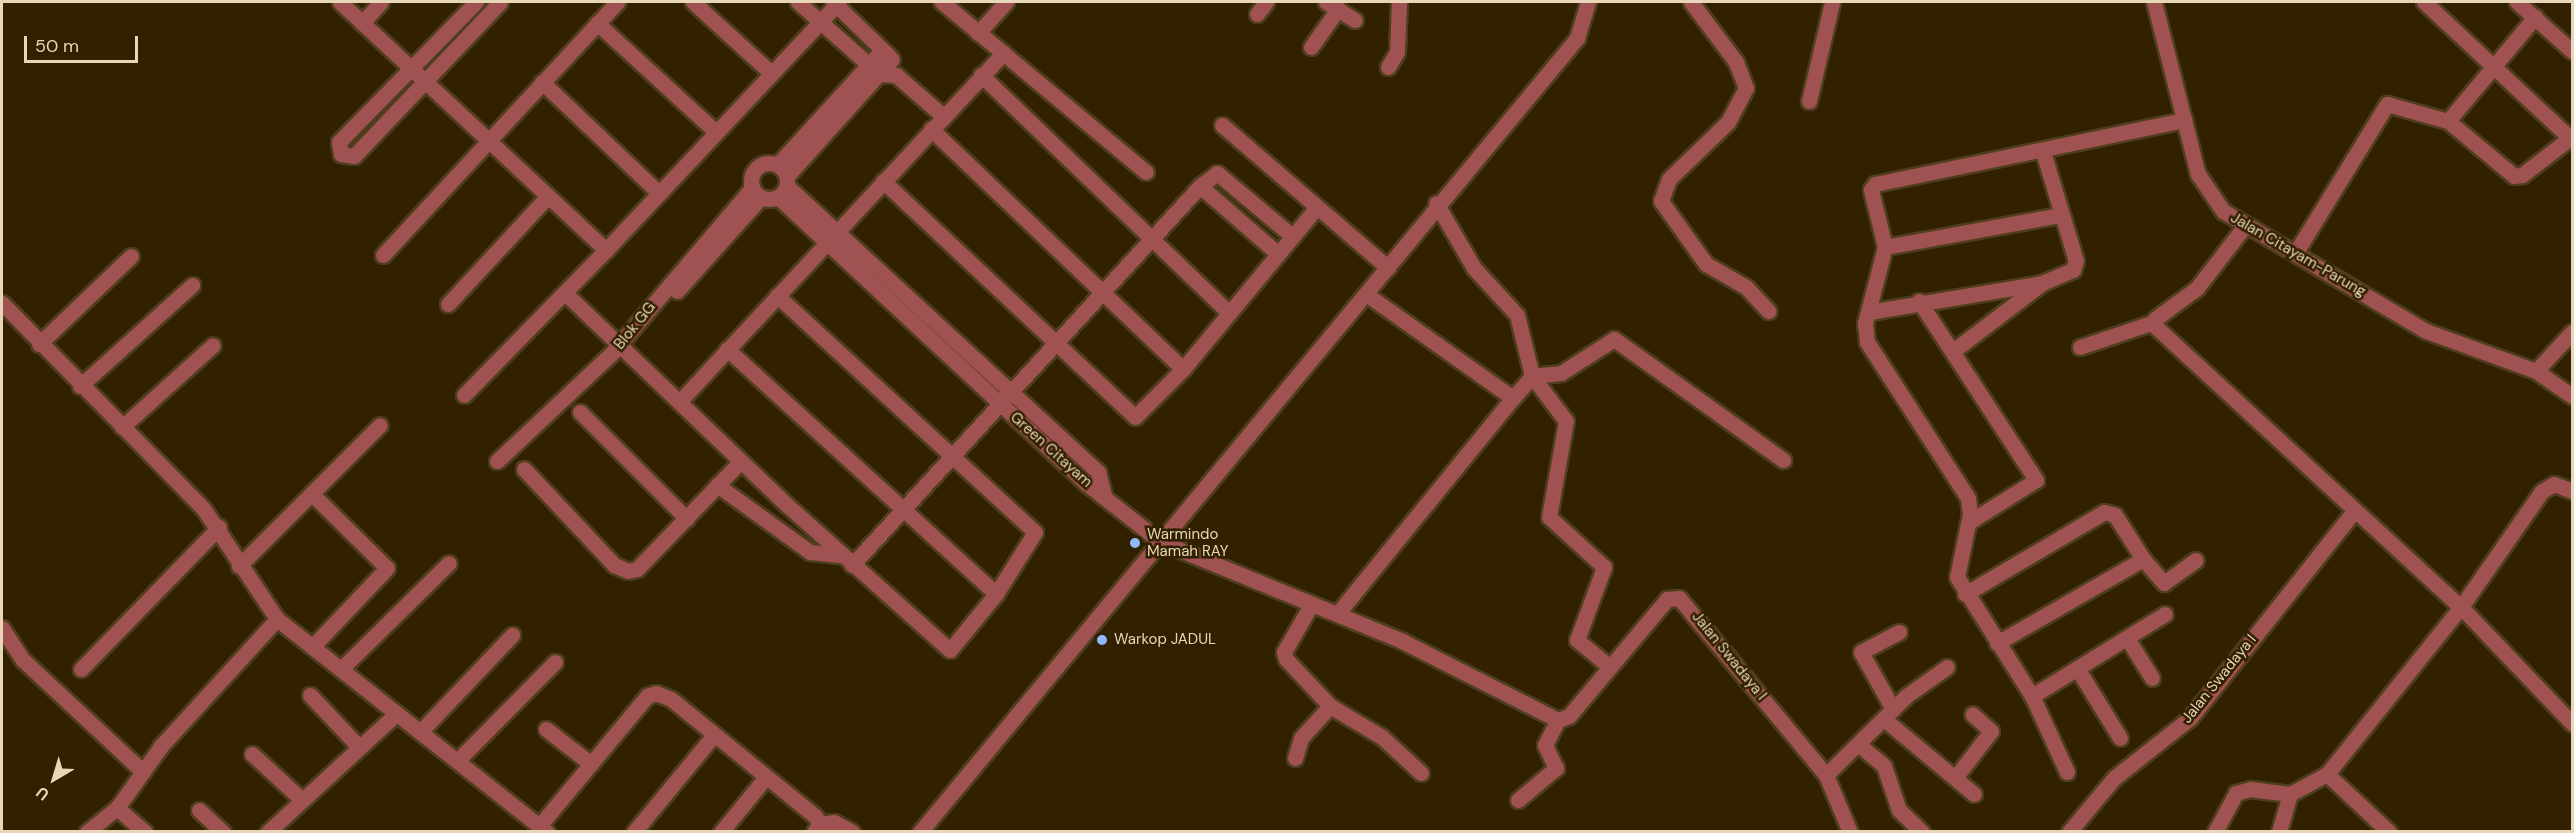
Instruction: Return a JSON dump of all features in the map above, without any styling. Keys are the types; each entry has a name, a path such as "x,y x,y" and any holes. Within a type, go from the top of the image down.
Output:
{"street":[{"path":"340,2 606,250"},
{"path":"362,23 381,2"},
{"path":"476,2 339,142 341,154 354,156 500,2"},
{"path":"383,255 617,2"},
{"path":"693,2 771,73"},
{"path":"798,2 874,70 896,75"},
{"path":"464,395 606,250 836,2 887,54 896,75 944,116"},
{"path":"942,2 1002,53 1068,102 1146,172"},
{"path":"978,33 1006,2"},
{"path":"1388,67 1397,52 1399,2"},
{"path":"920,831 1366,294 1436,203 1577,38 1588,2"},
{"path":"1691,2 1736,62 1746,88 1728,122 1670,179 1661,201 1706,264 1746,287 1768,311"},
{"path":"1809,101 1832,2"},
{"name":"Jalan Citayam-Parung","path":"2154,2 2184,120 2208,193 2244,226 2296,252 2426,331 2536,371 2572,396"},
{"path":"2296,252 2384,105 2398,104 2448,121 2514,176 2569,140 2568,132 2424,2"},
{"path":"2517,2 2572,51"},
{"path":"1311,47 1332,5 1355,20"},
{"path":"2448,121 2535,17"},
{"path":"597,23 716,132"},
{"path":"680,401 1002,53"},
{"path":"757,192 782,181 887,54"},
{"path":"981,75 1151,241 1230,313"},
{"path":"542,82 659,192"},
{"path":"2067,772 2032,696 1965,594 1956,566 1969,522 1965,492 1867,342 1869,312 1885,247 1871,190 1875,184 2043,152 2184,120"},
{"path":"1222,125 1316,208 1388,267"},
{"path":"931,129 1183,369"},
{"path":"1953,351 2042,283 2075,266 2043,152"},
{"name":"Blok GG","path":"497,461 618,348 757,192 758,168 782,181"},
{"path":"847,560 903,509 1200,186 1217,173 1292,236"},
{"name":"Green Citayam","path":"782,181 828,239 1005,398 1098,472 1104,495 1161,542"},
{"path":"883,181 1055,345 1136,417 1183,369 1316,208"},
{"path":"1200,186 1278,253"},
{"path":"448,304 548,196"},
{"path":"1436,203 1474,268 1517,315 1542,375 1566,421 1549,517 1604,567 1577,640 1610,667 1569,716 1558,720 1545,745 1556,768 1518,800"},
{"path":"1885,247 2060,215"},
{"path":"2080,347 2154,321 2197,288 2244,226"},
{"path":"39,344 131,256"},
{"path":"1869,312 1919,300 2042,283"},
{"path":"80,386 192,285"},
{"path":"565,293 618,348 680,401 740,462 946,650 996,594 1035,532 950,458 777,296"},
{"path":"1366,294 1513,398"},
{"path":"1919,300 2036,480 1969,522"},
{"path":"2,303 39,344 219,527 239,567 277,619 543,828 591,764 652,694 671,699 766,777 817,828 834,822 852,831"},
{"path":"2154,321 2216,378 2244,413 2462,607 2572,723"},
{"path":"2536,371 2572,332"},
{"path":"1338,613 1513,398 1542,375 1572,367 1606,341 1622,342 1783,460"},
{"path":"122,427 213,345"},
{"path":"728,349 996,594"},
{"path":"580,412 687,519"},
{"path":"239,567 380,425"},
{"path":"524,469 621,569 637,569 740,462"},
{"path":"2215,831 2229,801 2242,789 2290,794 2327,774 2462,607 2542,491 2554,484 2572,491"},
{"path":"717,485 810,552 847,560"},
{"path":"312,494 387,568 313,646"},
{"name":"Jalan Swadaya I","path":"2069,831 2114,778 2190,718 2354,511"},
{"path":"1965,594 2104,512 2115,515 2143,559 2164,583 2196,560"},
{"path":"81,669 219,527"},
{"path":"1161,542 1311,605 1338,613 1558,720"},
{"path":"1997,643 2143,559"},
{"path":"341,669 449,563"},
{"name":"Jalan Swadaya I","path":"1610,667 1667,599 1679,598 1826,775 1850,831"},
{"path":"1311,605 1284,652 1330,706 1382,737 1421,773"},
{"path":"2032,696 2165,614"},
{"path":"87,831 117,808 143,772 277,619"},
{"path":"2,628 23,660 143,772"},
{"path":"1899,632 1861,652 1889,714 1974,794"},
{"path":"420,732 512,635"},
{"path":"2127,638 2152,678"},
{"path":"458,760 555,662"},
{"path":"1826,775 1889,714 1947,667"},
{"path":"2077,668 2120,738"},
{"path":"310,695 358,746"},
{"path":"1295,758 1301,738 1330,706"},
{"path":"268,831 358,746 396,714"},
{"path":"1955,778 1990,731 1972,714"},
{"path":"546,729 591,764"},
{"path":"634,831 713,735"},
{"path":"1858,744 1884,766 1899,810 1922,831"},
{"path":"252,754 302,800"},
{"path":"2327,774 2390,831"},
{"path":"722,831 766,777"},
{"path":"2083,831 2114,778"},
{"path":"2279,831 2290,794"},
{"path":"117,808 146,831"},
{"path":"199,810 223,831"}],"place":[{"name":"Warmindo Mamah RAY","path":"1135,543"},
{"name":"Warkop JADUL","path":"1102,640"}]}
